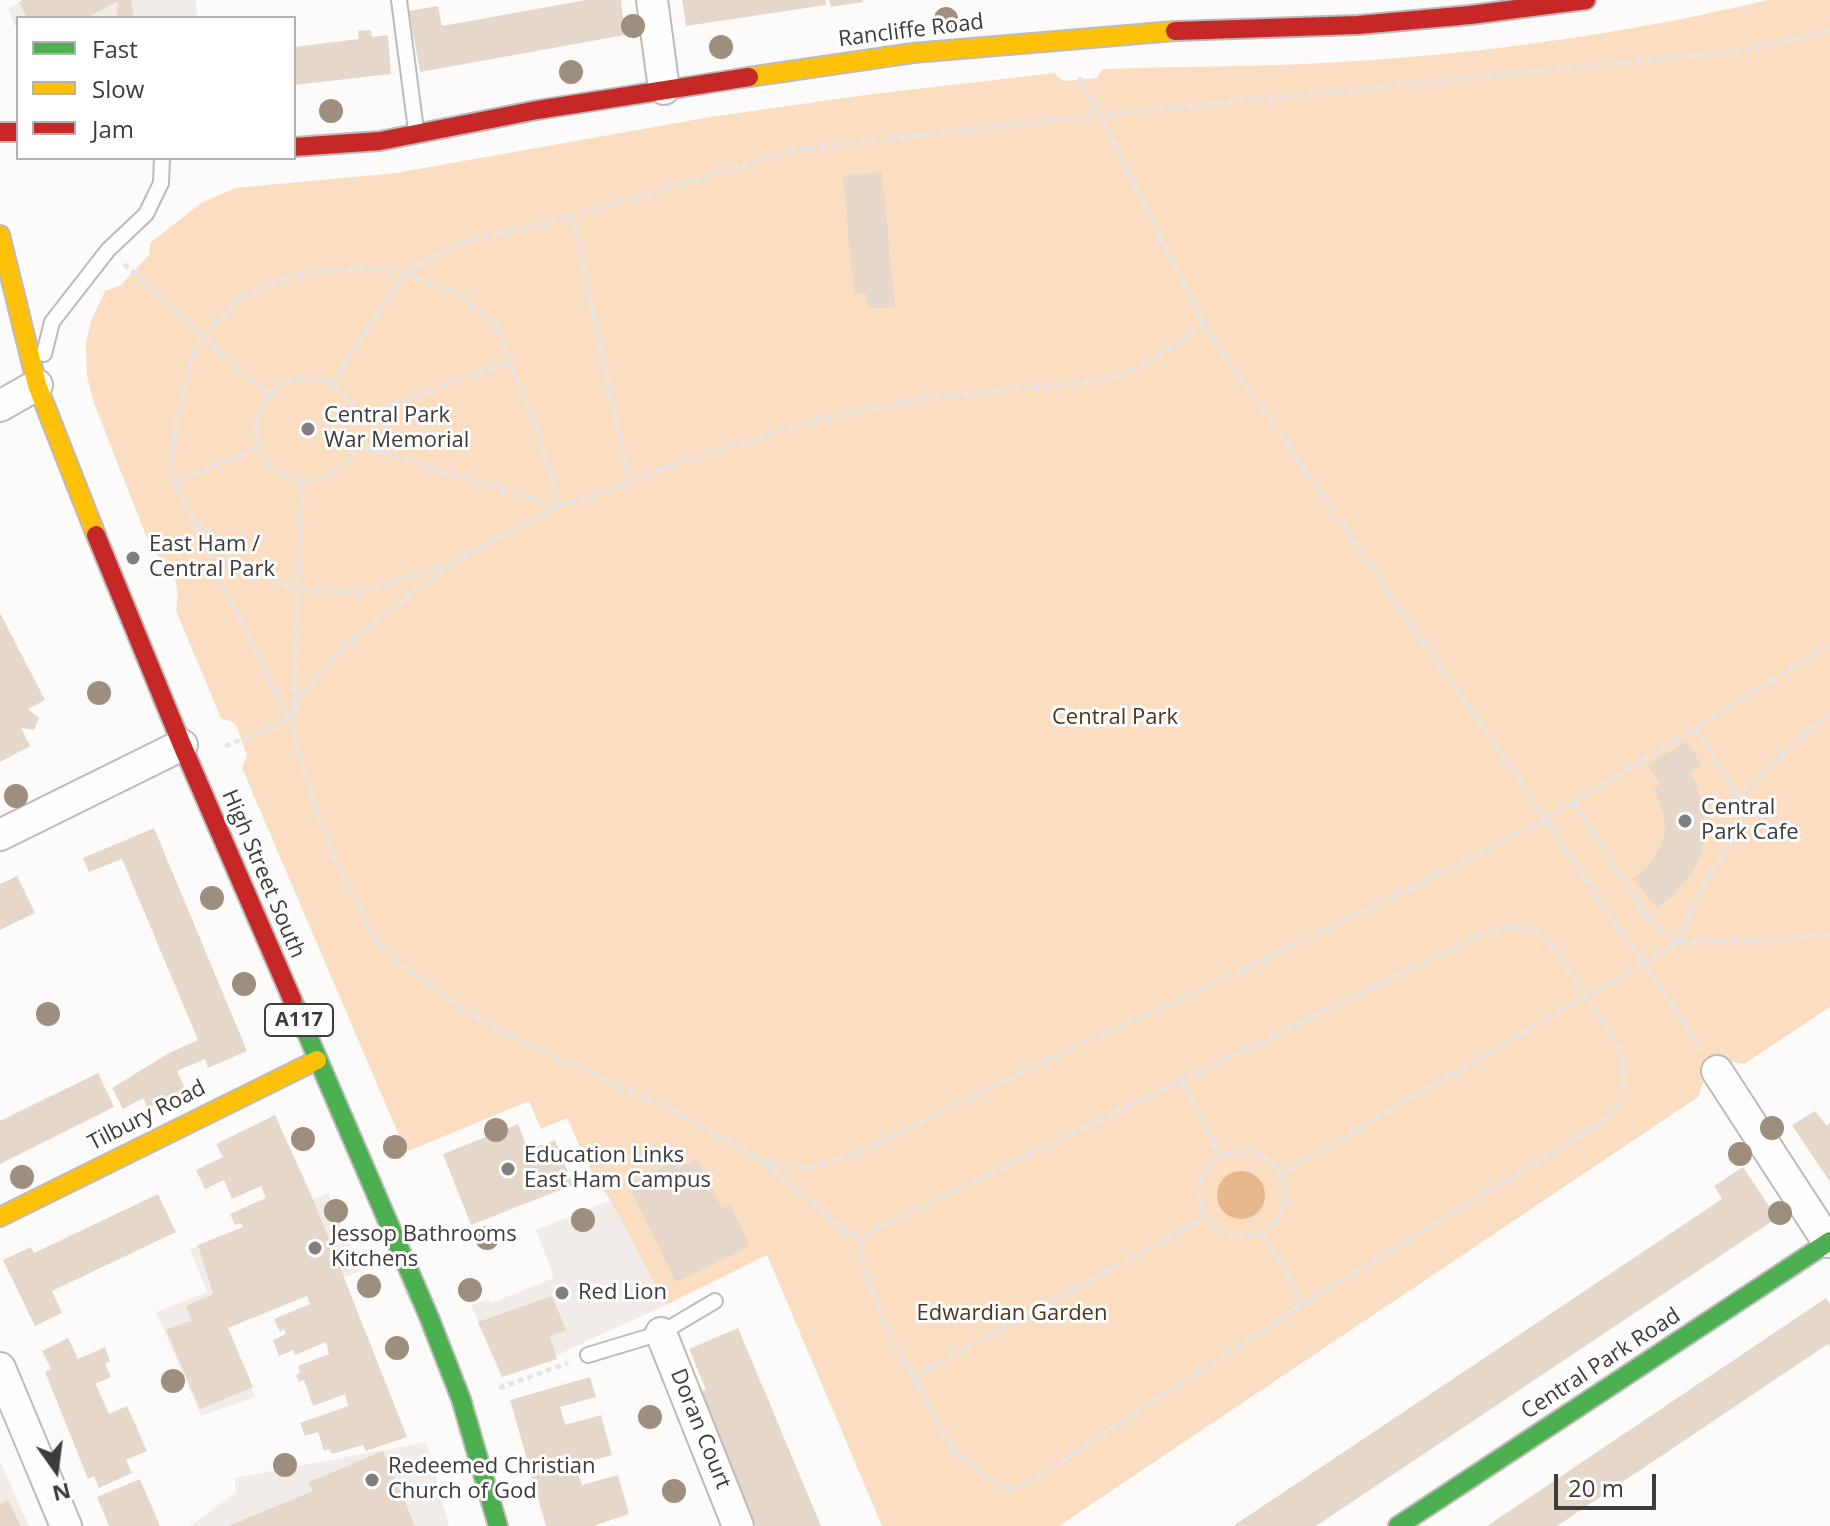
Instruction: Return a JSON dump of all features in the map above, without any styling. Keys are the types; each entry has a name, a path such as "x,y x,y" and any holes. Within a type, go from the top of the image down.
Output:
{"main road":[{"name":"Rancliffe Road","path":"296,147 380,141 664,89 913,53 1187,30 1358,25 1586,0"},
{"name":"High Street South","path":"0,235 37,385 185,753 429,1317 461,1399 498,1526"},
{"name":"Tilbury Road","path":"0,1217 317,1060"},
{"name":"Central Park Road","path":"1398,1526 1829,1243"}],"street":[{"path":"652,0 664,89"},
{"path":"0,406 37,385"},
{"path":"0,835 185,753"},
{"path":"1717,1071 1829,1243"},
{"name":"Doran Court","path":"661,1333 738,1526"},
{"path":"0,1368 66,1526"}],"lane":[{"path":"399,0 416,134"},
{"path":"37,385 52,322 108,250 146,214 161,183 162,160"},
{"path":"588,1355 661,1333 715,1301"}],"path":[{"path":"332,385 404,272 459,244 573,216 798,149 1100,115 1748,50 1830,30"},
{"path":"1077,38 1081,83 1100,115 1203,323 1717,1071"},
{"path":"573,216 629,482"},
{"path":"108,250 269,395"},
{"path":"559,506 544,451 495,324 463,297 404,272 367,268 312,272 243,296 202,335 190,364 174,434 171,461 175,481 289,720 321,826 351,895 376,939 400,962 457,1005 513,1038 679,1113 763,1161 845,1231 863,1238"},
{"path":"186,508 220,550 272,580 296,589 357,593 451,563 559,506 671,465 791,428 866,409 927,398 1121,376 1148,364 1203,323"},
{"path":"357,417 509,362"},
{"path":"306,378 332,385 344,393 357,417 356,445 341,468 329,475 302,480 276,470 259,448 256,425 258,414 269,395 292,380 306,378"},
{"path":"356,445 559,506"},
{"path":"175,481 259,448"},
{"path":"294,705 302,480"},
{"path":"289,720 301,693 321,669 349,642 451,563"},
{"path":"763,1161 807,1168 851,1156 1078,1045 1340,923 1546,819 1830,645"},
{"path":"1737,797 1757,781 1786,748 1830,715"},
{"path":"185,753 289,720"},
{"path":"1679,942 1706,882 1729,849 1740,812 1737,797 1696,729"},
{"path":"1573,802 1649,919 1679,942"},
{"path":"1516,927 1535,930 1547,938 1621,1051 1625,1070 1623,1089 1616,1108 1602,1122 1303,1304 1025,1485 1009,1489 995,1484 958,1455 934,1417 868,1286 860,1255 863,1238 1181,1081 1470,940 1493,931 1516,927"},
{"path":"1280,1174 1679,942 1761,941 1830,933"},
{"path":"1181,1081 1221,1156"},
{"path":"1239,1150 1253,1152 1267,1158 1280,1174 1285,1197 1281,1210 1273,1223 1262,1232 1235,1236 1221,1232 1206,1217 1199,1199 1199,1185 1205,1172 1221,1156 1239,1150"},
{"path":"913,1377 1206,1217"},
{"path":"1262,1232 1303,1304"},
{"path":"505,1387 588,1355"}],"shaded area":[{"path":"23,0 195,0 198,16 16,16 16,28 8,9"},
{"path":"1241,1171 1258,1178 1265,1195 1258,1212 1241,1219 1224,1212 1217,1195 1224,1178"},
{"path":"328,1193 360,1271 228,1328 255,1397 201,1416 156,1312 207,1292 190,1249"},
{"path":"611,1200 666,1305 574,1347 556,1356 557,1359 502,1377 471,1305 489,1299 491,1303 554,1278 536,1230"},
{"path":"426,1442 449,1526 190,1526 236,1492 235,1478"},
{"path":"0,1461 29,1526 0,1526"}],"green space":[{"name":"Central Park","path":"1768,0 1830,0 1830,1007 1744,1064 1730,1062 1704,1080 1698,1097 1059,1526 882,1526 767,1255 666,1305 611,1201 594,1178 567,1118 541,1129 529,1101 406,1152 242,768 247,755 235,723 221,718 176,611 174,577 152,551 94,403 87,376 86,343 91,321 105,291 121,285 149,255 150,243 201,203 235,188 396,173 710,117 865,95 1054,73 1063,81 1097,78 1102,69 1303,64 1470,51 1620,30"}],"building":[{"path":"131,0 134,16 117,16 118,1 90,16 26,16 19,2"},
{"path":"586,0 621,0 625,35 420,72 409,11 438,6 442,26"},
{"path":"682,0 825,0 826,5 686,26"},
{"path":"829,0 862,0 863,2 831,7"},
{"path":"371,30 372,37 388,35 391,74 296,85 296,47 359,39 358,31"},
{"path":"882,172 895,307 868,309 866,293 854,294 843,176"},
{"path":"0,613 45,700 28,709 39,718 34,730 21,728 30,746 0,762"},
{"name":"Central Park Cafe","path":"1686,741 1702,765 1690,773 1702,801 1706,827 1702,853 1692,873 1657,908 1633,879 1647,867 1665,833 1664,815 1654,789 1660,784 1648,765"},
{"path":"154,828 247,1051 208,1068 205,1059 177,1071 186,1090 148,1108 143,1098 123,1109 112,1088 169,1053 198,1040 122,859 89,872 83,858"},
{"path":"17,876 35,913 0,930 0,884"},
{"path":"98,1073 114,1107 0,1164 0,1121"},
{"path":"1815,1111 1827,1126 1830,1123 1830,1182 1792,1125"},
{"path":"275,1115 313,1199 407,1437 366,1451 363,1445 332,1454 329,1449 324,1451 318,1432 305,1436 300,1423 348,1406 345,1394 313,1406 304,1380 299,1382 296,1375 300,1373 298,1366 329,1354 326,1342 295,1355 293,1350 279,1356 273,1340 286,1334 284,1329 280,1332 274,1319 310,1304 307,1296 228,1328 253,1387 200,1409 166,1330 192,1320 186,1306 213,1294 198,1245 243,1227 241,1223 235,1225 230,1214 266,1198 261,1186 232,1199 224,1180 205,1189 196,1170 223,1157 216,1144"},
{"name":"Education Links East Ham Campus","path":"518,1124 528,1150 555,1140 573,1185 471,1225 443,1154"},
{"path":"697,1159 722,1209 730,1205 750,1246 676,1282 628,1184 674,1162 678,1168"},
{"path":"1743,1167 1777,1218 1316,1526 1233,1526 1722,1199 1714,1186"},
{"path":"158,1194 176,1232 52,1291 62,1313 35,1326 3,1260 31,1247 34,1253"},
{"path":"552,1296 566,1330 550,1337 557,1359 502,1377 478,1322"},
{"path":"1826,1298 1830,1304 1830,1348 1828,1344 1557,1526 1487,1526"},
{"path":"738,1328 821,1526 756,1526 700,1392 706,1390 689,1349"},
{"path":"68,1338 78,1359 105,1347 110,1361 105,1364 111,1377 95,1384 109,1414 127,1406 147,1451 126,1460 132,1473 99,1488 94,1476 88,1479 45,1372 51,1369 42,1351"},
{"path":"590,1377 596,1397 560,1407 565,1425 601,1415 612,1455 576,1465 579,1477 582,1485 618,1475 629,1514 593,1526 546,1526 510,1400"},
{"path":"383,1451 415,1526 228,1526 313,1491 309,1482"},
{"path":"140,1479 160,1526 109,1526 97,1497"},
{"path":"8,1500 21,1526 0,1526 0,1504"}],"traffic: fast":[{"path":"292,999 429,1317 461,1399 498,1526"},
{"path":"1398,1526 1830,1241"}],"traffic: slow":[{"path":"749,77 913,53 1175,31"},
{"path":"0,235 37,385 96,535"},
{"path":"0,1217 317,1060"}],"traffic: jam":[{"path":"1175,31 1358,25 1586,0"},
{"path":"296,147 380,141 537,110 749,77"},
{"path":"0,132 16,132"},
{"path":"96,535 182,745 292,999"}],"place":[{"name":"Central Park War Memorial","path":"308,429"},
{"name":"East Ham / Central Park","path":"133,558"},
{"name":"Central Park Cafe","path":"1685,821"},
{"name":"Education Links East Ham Campus","path":"508,1169"},
{"name":"Jessop Bathrooms Kitchens","path":"315,1248"},
{"name":"Red Lion","path":"562,1293"},
{"name":"Redeemed Christian Church of God","path":"372,1480"}],"park label":[{"name":"Edwardian Garden","path":"1012,1314"}]}
